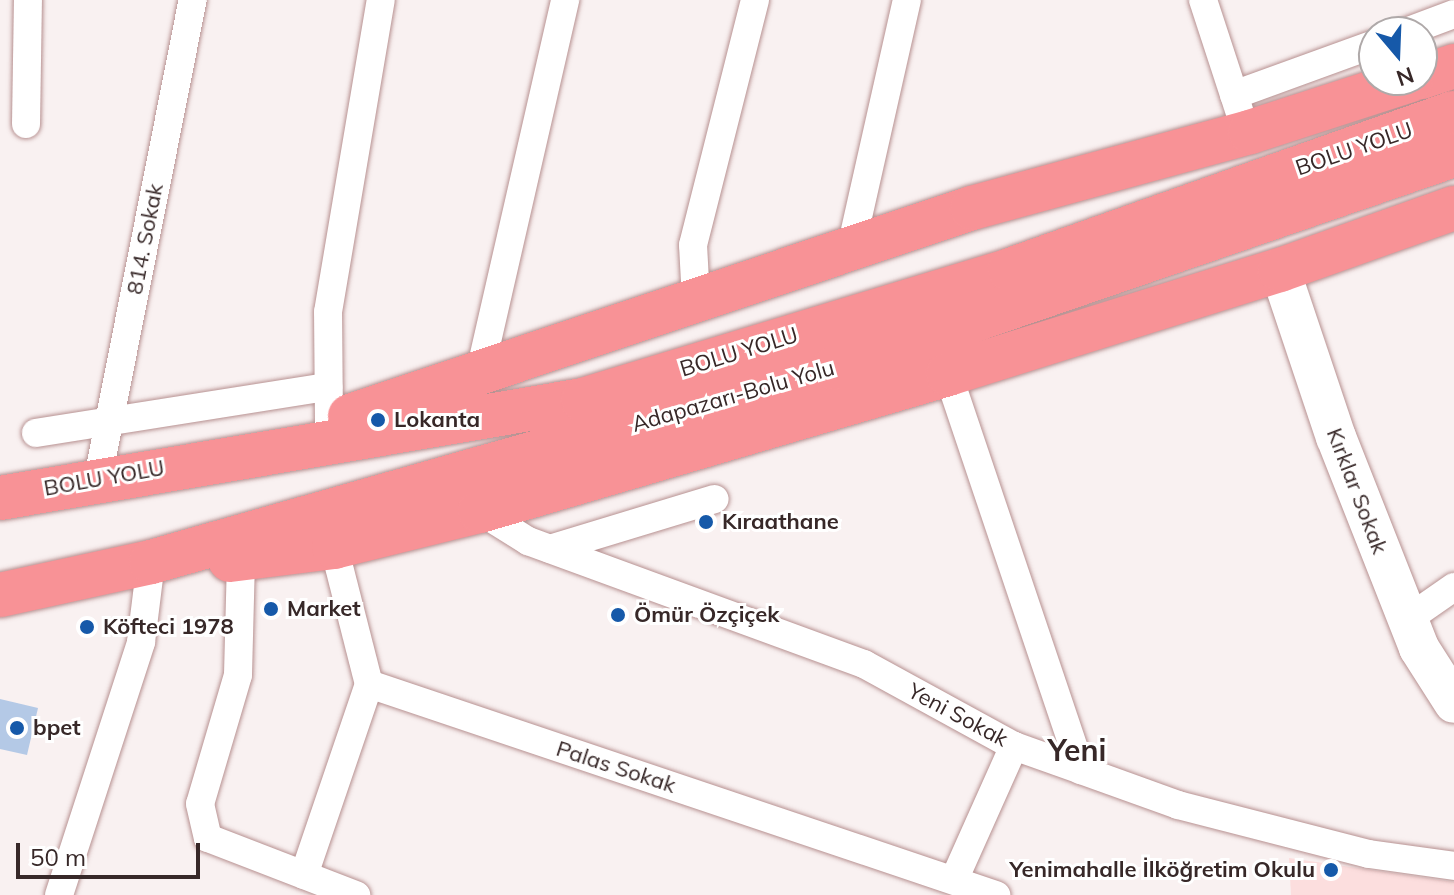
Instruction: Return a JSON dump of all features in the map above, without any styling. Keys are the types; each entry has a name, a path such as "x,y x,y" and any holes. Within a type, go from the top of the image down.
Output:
{"highway":[{"path":"225,458 329,405 480,372 972,208 1242,114 1358,91"},
{"name":"BOLU YOLU","path":"0,498 89,480 583,400 1010,270 1454,113"},
{"name":"Adapazarı-Bolu Yolu","path":"0,595 151,562 834,368 1454,155"},
{"path":"151,562 241,560 334,547 480,511 948,374 1280,270 1454,208"},
{"path":"0,473 89,480"}],"street":[{"path":"26,124 28,0"},
{"name":"814. Sokak","path":"89,480 109,421 193,0"},
{"path":"36,433 109,421 329,405 328,312 381,0"},
{"path":"480,372 565,0"},
{"path":"696,300 693,245 755,0"},
{"path":"851,248 907,0"},
{"path":"1203,0 1242,114 1358,52"},
{"name":"Kırklar Sokak","path":"1280,270 1336,437 1408,619 1454,703"},
{"path":"948,374 1081,770"},
{"path":"550,549 715,499"},
{"name":"Yeni Sokak","path":"480,511 550,549 864,664 1014,746 1178,805 1369,854 1454,866"},
{"path":"304,875 369,684 334,547"},
{"path":"241,560 238,675 200,804 208,838 356,895"},
{"path":"59,895 141,642 151,562"},
{"path":"1408,619 1454,587"},
{"name":"Palas Sokak","path":"369,684 996,895"},
{"path":"954,880 1014,746"}],"shaded area":[{"name":"Yenimahalle İlköğretim Okulu","path":"1289,858 1454,882 1454,895 1291,895"}],"building":[{"name":"bpet","path":"0,699 38,708 27,755 0,749"}],"place":[{"name":"Lokanta","path":"378,420"},
{"name":"Kıraathane","path":"706,522"},
{"name":"Market","path":"271,609"},
{"name":"Ömür Özçiçek","path":"618,615"},
{"name":"Köfteci 1978","path":"87,627"},
{"name":"bpet","path":"17,728"},
{"name":"Yenimahalle İlköğretim Okulu","path":"1331,870"}],"district":[{"name":"Yeni","path":"1077,750"}]}
